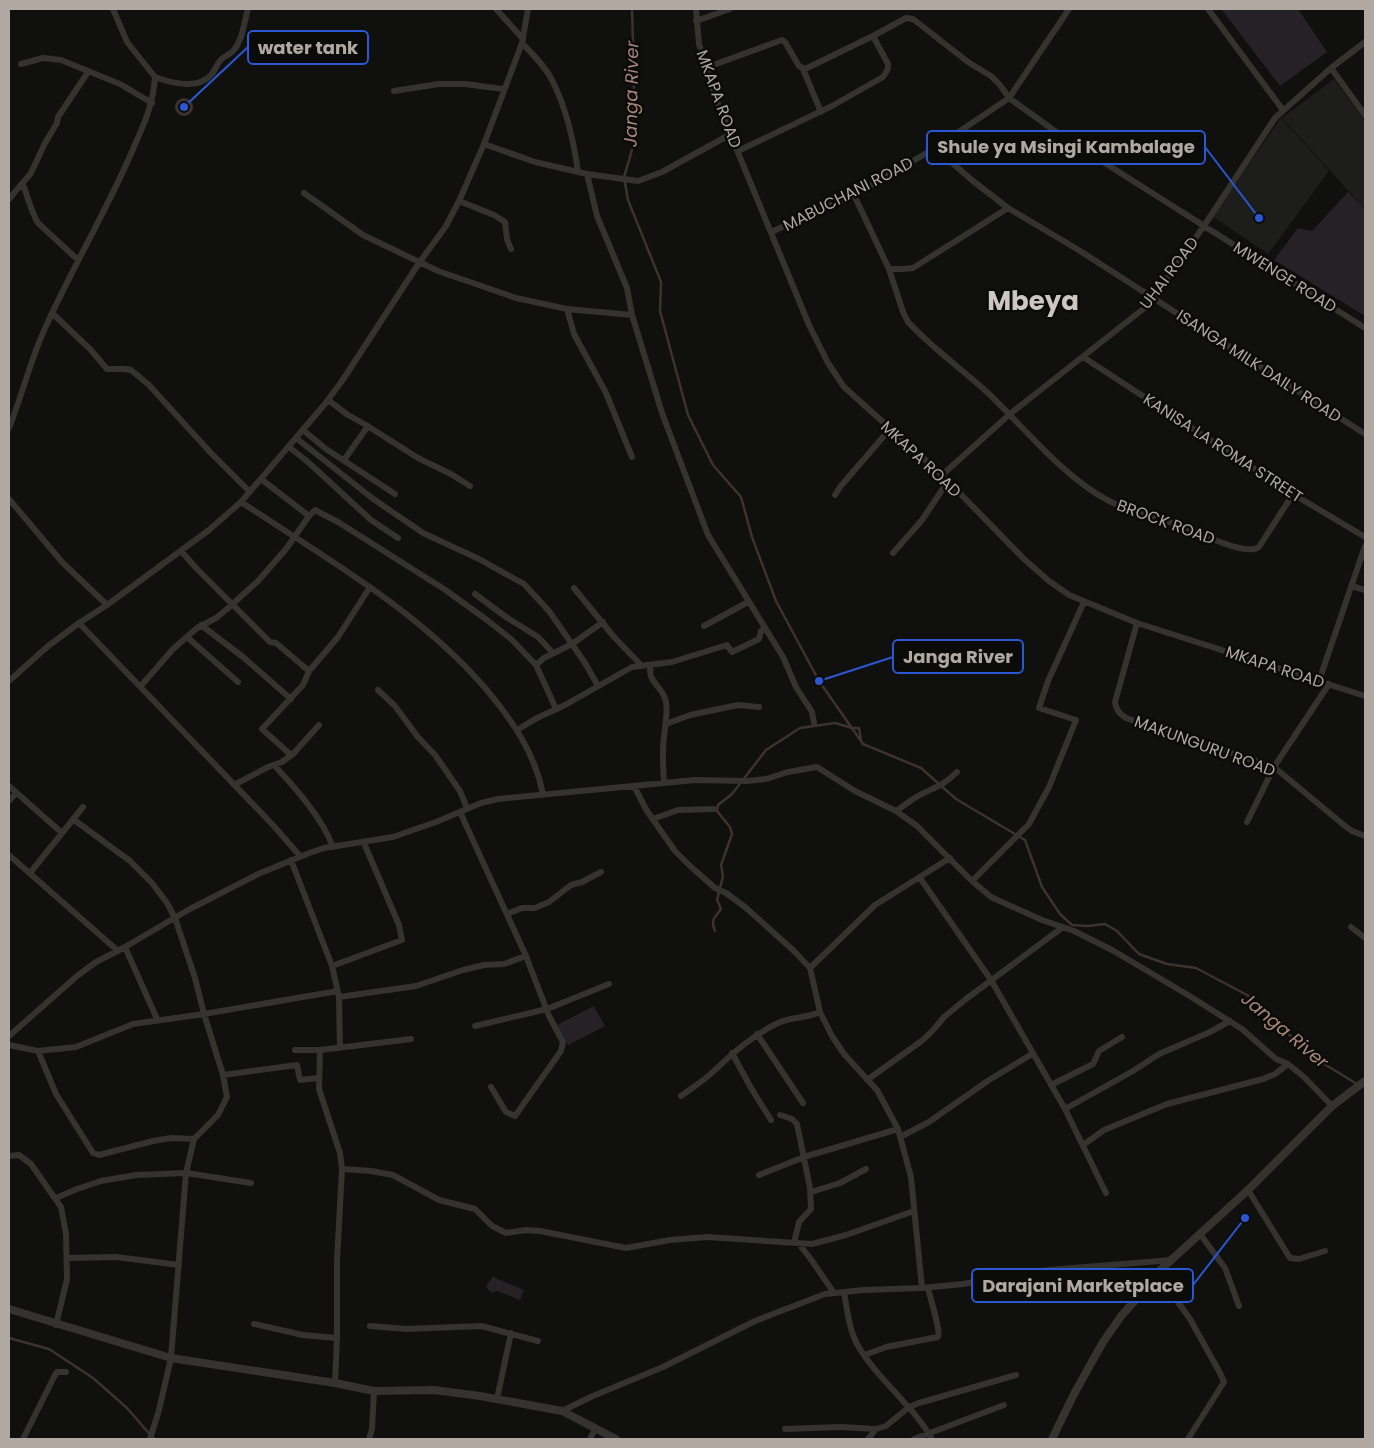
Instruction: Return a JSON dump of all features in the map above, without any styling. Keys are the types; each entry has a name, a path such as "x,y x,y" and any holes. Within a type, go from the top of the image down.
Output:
{"street":[{"path":"113,9 127,42 155,77 167,82 185,84 208,78 215,71 220,61 237,46 248,9"},
{"path":"496,9 553,81 571,133 578,172"},
{"path":"9,681 40,653 209,530 241,502 328,400 419,263 446,226 459,202 484,144 522,41 528,9"},
{"name":"MKAPA ROAD","path":"696,9 699,44 705,68 730,134 808,325 828,363 844,386 942,475 1038,572 1060,589 1084,602 1137,623 1365,696"},
{"path":"696,21 730,9"},
{"name":"MABUCHANI ROAD","path":"771,232 854,195 936,148 1009,98 1069,9"},
{"path":"1208,9 1283,110"},
{"name":"MWENGE ROAD","path":"873,36 906,18 913,19 968,62 991,76 1009,98 1067,139 1365,328"},
{"path":"738,151 820,112 876,82 887,73 888,64 873,36 803,69"},
{"path":"705,68 782,40 803,69 820,112"},
{"name":"UHAI ROAD","path":"942,475 1010,414 1147,306 1204,226 1269,125 1283,110 1331,68 1365,42"},
{"path":"21,64 34,60 53,58 61,60 120,84 152,103"},
{"path":"1331,68 1365,115"},
{"path":"9,199 23,185 31,173 57,123 58,117 88,72"},
{"path":"9,428 30,363 52,313 145,124 152,103 155,77"},
{"path":"394,91 439,84 474,84 503,89"},
{"path":"484,144 535,162 587,174 638,181 662,172 730,134"},
{"name":"ISANGA MILK DAILY ROAD","path":"936,148 973,181 1008,208 1077,249 1365,434"},
{"path":"587,174 597,216 627,288 632,315 662,413 708,535 764,629 783,657 796,687 812,712 814,723"},
{"path":"23,185 38,223 78,260"},
{"path":"304,193 363,235 438,271 496,292 567,309 632,315"},
{"path":"854,195 889,269 908,322 1010,414"},
{"path":"459,202 494,215 505,222 507,239 511,249"},
{"path":"889,269 913,268 1008,208"},
{"path":"567,309 574,334 606,393 632,457"},
{"path":"52,313 90,349 107,370 125,368 131,370 149,385 210,452 250,492"},
{"name":"KANISA LA ROMA STREET","path":"1083,357 1293,494 1365,537"},
{"path":"328,400 348,415 418,458 451,474 470,486"},
{"name":"BROCK ROAD","path":"1010,414 1067,471 1086,487 1108,500 1127,509 1176,523 1217,541 1234,546 1253,550 1260,547 1293,494"},
{"path":"344,460 368,426"},
{"path":"835,495 890,429"},
{"path":"303,430 326,449 395,494"},
{"path":"296,438 415,528 519,581 540,601 572,644 598,686"},
{"path":"289,447 371,520 398,538"},
{"path":"261,480 309,516"},
{"path":"892,553 922,520 948,481"},
{"path":"9,498 62,562 107,605"},
{"path":"241,502 370,587 412,617 449,649 493,697 517,730 531,754 543,794"},
{"path":"140,687 163,660 187,637 201,625 216,618 268,571 313,511 318,510 444,589 497,627 521,647 536,665 556,709"},
{"path":"1319,681 1365,546"},
{"path":"181,551 270,642 276,643 309,671"},
{"path":"1351,586 1365,590"},
{"path":"291,756 262,729 303,685 309,671 338,637 370,587"},
{"path":"574,588 641,665"},
{"path":"475,594 538,637 553,654"},
{"path":"704,626 748,602"},
{"path":"972,880 1029,824 1049,787 1076,720 1039,708 1048,681 1084,602"},
{"path":"536,665 572,644 603,622"},
{"path":"79,623 300,856"},
{"name":"MAKUNGURU ROAD","path":"1137,623 1115,702 1116,709 1120,714 1126,718 1274,767 1345,826 1365,836"},
{"path":"201,625 243,656 292,699"},
{"path":"517,730 575,700 632,667 672,662 727,646 732,652 759,639 760,631 764,629"},
{"path":"187,637 238,682"},
{"path":"651,666 650,676 652,681 665,696 667,714 663,738 664,783"},
{"path":"1247,822 1274,767 1329,684"},
{"path":"378,690 395,706 434,755 460,791 467,808"},
{"path":"666,724 690,715 738,705 759,707"},
{"path":"234,785 291,756 319,725"},
{"path":"274,765 291,783 322,824 333,847"},
{"path":"9,1036 96,962 258,874 300,856 333,847 364,843 409,832 467,808 498,799 664,783 706,780 744,781 773,778 783,773 817,767 855,791 896,811 917,826 983,891 999,901 1063,927 1112,950 1230,1021 1259,1042 1276,1058 1288,1064 1314,1086 1332,1106"},
{"path":"896,811 913,799 937,789 956,772"},
{"path":"9,786 62,834"},
{"path":"634,786 653,819 675,851 715,888 726,893 745,907 810,968 820,1012 832,1036 844,1054 884,1100 898,1129 909,1166 925,1288 940,1333 938,1337 886,1347 865,1356"},
{"path":"9,801 16,794"},
{"path":"30,873 83,807"},
{"path":"653,819 678,810 714,809"},
{"path":"460,812 563,1042 561,1050 517,1115 511,1116 506,1112 491,1087"},
{"path":"73,820 114,851 124,856 140,870 160,893 174,918 195,978 223,1075 227,1097 218,1115 194,1139 186,1173 171,1358 150,1439"},
{"path":"332,966 402,940 399,925 364,843"},
{"path":"9,855 118,951"},
{"path":"810,968 876,905 950,858"},
{"path":"291,860 332,966 338,994 340,1048"},
{"path":"507,914 522,908 535,908 549,902 571,885 582,882 601,872"},
{"path":"920,878 991,980 1065,1109 1106,1193"},
{"path":"867,1080 923,1040 949,1012 1063,927"},
{"path":"1352,927 1365,938"},
{"path":"125,947 157,1019"},
{"path":"9,1045 38,1051 76,1047 133,1024 157,1019 338,994 416,986 463,970 484,965 504,964 526,956"},
{"path":"474,1026 547,1009 610,984"},
{"path":"682,1096 757,1034 784,1020 809,1016 820,1012"},
{"path":"1065,1109 1133,1072 1159,1054 1210,1032 1230,1021"},
{"path":"757,1034 803,1103"},
{"path":"1051,1085 1093,1064 1099,1051 1122,1037"},
{"path":"295,1050 320,1050 411,1039"},
{"path":"320,1050 318,1078 321,1099 340,1152 342,1168 336,1288 338,1338 335,1383"},
{"path":"38,1051 56,1094 93,1153 99,1154 153,1140 171,1138 194,1139"},
{"path":"732,1053 771,1120"},
{"path":"900,1137 929,1122 1032,1054"},
{"path":"1083,1145 1104,1130 1168,1104 1262,1079 1275,1074 1288,1064"},
{"path":"223,1075 296,1065 300,1080 318,1078"},
{"path":"1052,1439 1103,1342 1122,1315 1157,1273 1248,1190 1332,1106 1365,1081"},
{"path":"780,1115 796,1121 811,1192 811,1209 797,1225 796,1243 810,1258 834,1293"},
{"path":"758,1175 804,1157 898,1129"},
{"path":"9,1156 18,1155 29,1161 61,1207 66,1226 67,1284 56,1325"},
{"path":"342,1168 377,1172 400,1178 439,1200 475,1209 492,1226 506,1233 526,1230 540,1231 626,1248 707,1236 796,1243 820,1242 914,1211"},
{"path":"811,1192 847,1180 866,1169"},
{"path":"56,1198 89,1185 123,1176 186,1173 252,1183"},
{"path":"1248,1190 1290,1258 1299,1259 1325,1251"},
{"path":"1200,1234 1226,1268 1239,1306"},
{"path":"67,1258 116,1257 178,1265"},
{"path":"562,1411 663,1366 755,1321 825,1294 925,1288 1050,1270 1172,1260"},
{"path":"1157,1273 1190,1319 1224,1382 1188,1439"},
{"path":"844,1292 857,1344 909,1407 930,1436"},
{"path":"9,1309 56,1325 171,1358 335,1383 374,1391 434,1390 562,1411 616,1439"},
{"path":"254,1324 303,1335 338,1338"},
{"path":"370,1326 407,1329 470,1325 489,1327 538,1341"},
{"path":"497,1399 502,1366 511,1333"},
{"path":"24,1439 54,1376 58,1372 66,1372"},
{"path":"785,1429 840,1427 876,1429 886,1426 909,1407 1016,1375"},
{"path":"369,1439 372,1429 374,1391"},
{"path":"914,1439 930,1436 1004,1405"},
{"path":"590,1439 595,1429"},
{"path":"868,1439 876,1429"}],"shaded area":[{"path":"1221,9 1298,9 1327,52 1280,86"},
{"path":"1334,79 1365,121 1365,209 1282,118"},
{"path":"184,98 190,101 193,107 190,113 184,116 178,113 175,107 178,101"},
{"path":"1281,118 1329,171 1268,254 1212,216"},
{"path":"1348,192 1365,209 1365,316 1274,260 1298,228 1312,231"},
{"path":"594,1006 605,1026 568,1045 557,1025"},
{"path":"493,1277 524,1290 520,1300 497,1291 491,1293 486,1286"}],"waterway":[{"name":"Janga River","path":"632,9 634,82 632,150 624,177 628,200 661,282 660,311 688,415 713,465 741,497 752,537 776,601 819,681 863,744 921,768 956,799 1025,840 1042,887 1060,914 1072,925 1105,924 1117,931 1139,954 1167,964 1196,968 1247,995 1321,1062 1357,1084"},
{"path":"715,931 713,921 721,909 717,900 723,876 721,865 732,834 730,827 717,811 718,805 732,794 766,750 800,728 835,723 859,728 861,740"},
{"path":"9,1338 49,1349 93,1378 127,1408 154,1439"}],"place":[{"name":"water tank","path":"184,107"},
{"name":"Shule ya Msingi Kambalage","path":"1259,218"},
{"name":"Janga River","path":"819,681"},
{"name":"Darajani Marketplace","path":"1245,1218"}],"district":[{"name":"Mbeya","path":"1033,301"}]}
